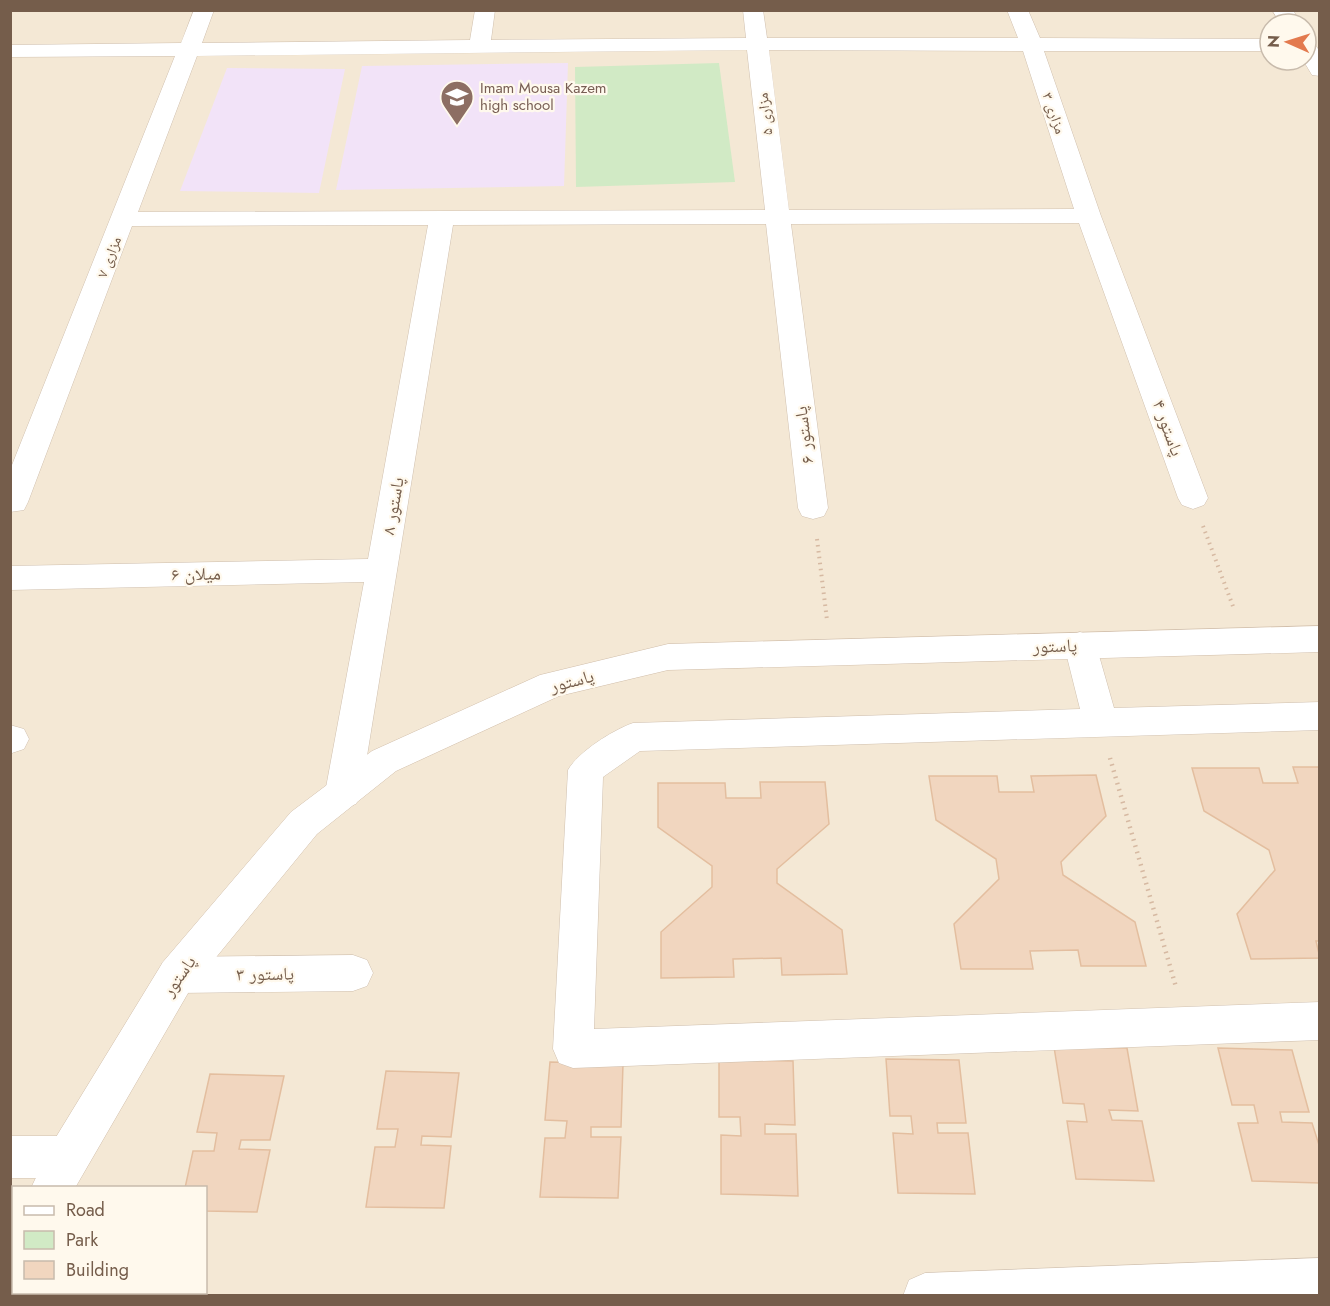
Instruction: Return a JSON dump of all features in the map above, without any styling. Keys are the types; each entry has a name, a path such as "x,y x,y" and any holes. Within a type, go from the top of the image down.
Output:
{"street":[{"name":"مزاری ۷","path":"13,502 204,10"},
{"path":"479,48 485,10"},
{"name":"مزاری ۵","path":"753,10 778,217"},
{"name":"مزاری ۳","path":"1017,10 1031,44 1089,216"},
{"path":"10,51 757,44 1258,45"},
{"path":"124,219 1089,216"},
{"name":"پاستور ۴","path":"1089,216 1193,498"},
{"name":"پاستور ۶","path":"778,217 813,508"},
{"name":"پاستور ۸","path":"343,793 442,218"},
{"name":"میلان ۶","path":"10,578 381,570"},
{"name":"پاستور","path":"60,1172 177,975 304,823 384,761 552,684 668,657 1320,639"},
{"path":"1080,645 1100,722"},
{"path":"1320,716 633,736 586,771 573,1049 1320,1021"},
{"name":"پاستور ۳","path":"177,975 353,973"},
{"path":"10,1157 60,1172"},
{"path":"926,1296 1094,1292 1320,1281"}],"path":[{"path":"1193,498 1245,641"},
{"path":"813,508 831,652"},
{"path":"1100,722 1188,1026"}],"shaded area":[{"path":"11,11 1319,11 1319,1295 11,1295"},
{"name":"Imam Mousa Kazem high school","path":"568,63 564,186 336,190 362,66"},
{"path":"227,68 345,69 319,193 180,191"}],"green space":[{"path":"719,63 735,182 576,187 575,67"}],"building":[{"path":"1293,767 1320,767 1320,941 1316,941 1320,958 1251,959 1237,914 1275,870 1269,850 1204,811 1192,768 1259,768 1263,783 1298,783"},
{"path":"1096,775 1106,816 1061,862 1063,875 1135,922 1146,966 1081,966 1078,950 1030,951 1033,969 961,969 954,924 999,879 996,859 936,820 929,776 997,776 999,792 1034,792 1031,776"},
{"path":"760,782 825,782 829,824 777,869 777,883 842,930 847,974 782,975 781,958 733,959 734,977 661,978 661,932 712,887 712,866 658,827 658,783 725,783 726,798 761,798"},
{"path":"1054,1047 1127,1048 1138,1111 1109,1110 1112,1120 1142,1121 1154,1181 1076,1179 1067,1121 1087,1122 1084,1104 1063,1103"},
{"path":"1218,1048 1292,1050 1309,1112 1280,1112 1282,1122 1312,1123 1320,1148 1320,1183 1252,1181 1238,1123 1258,1123 1254,1105 1232,1105"},
{"path":"886,1059 959,1060 966,1123 937,1123 938,1133 968,1133 975,1194 898,1193 893,1133 913,1134 911,1116 890,1116"},
{"path":"719,1060 793,1061 795,1125 765,1124 765,1134 796,1134 798,1196 721,1194 721,1135 741,1136 740,1117 719,1117"},
{"path":"550,1062 623,1064 621,1127 591,1127 591,1137 621,1137 618,1198 540,1197 545,1138 565,1138 567,1121 545,1120"},
{"path":"386,1071 459,1073 451,1137 422,1136 421,1145 451,1146 444,1208 366,1207 375,1147 395,1147 398,1129 377,1129"},
{"path":"210,1074 284,1076 270,1140 241,1140 239,1149 270,1150 257,1212 207,1211 207,1186 185,1186 193,1151 214,1151 217,1133 197,1132"}],"place":[{"name":"Imam Mousa Kazem high school","path":"457,126"}]}
